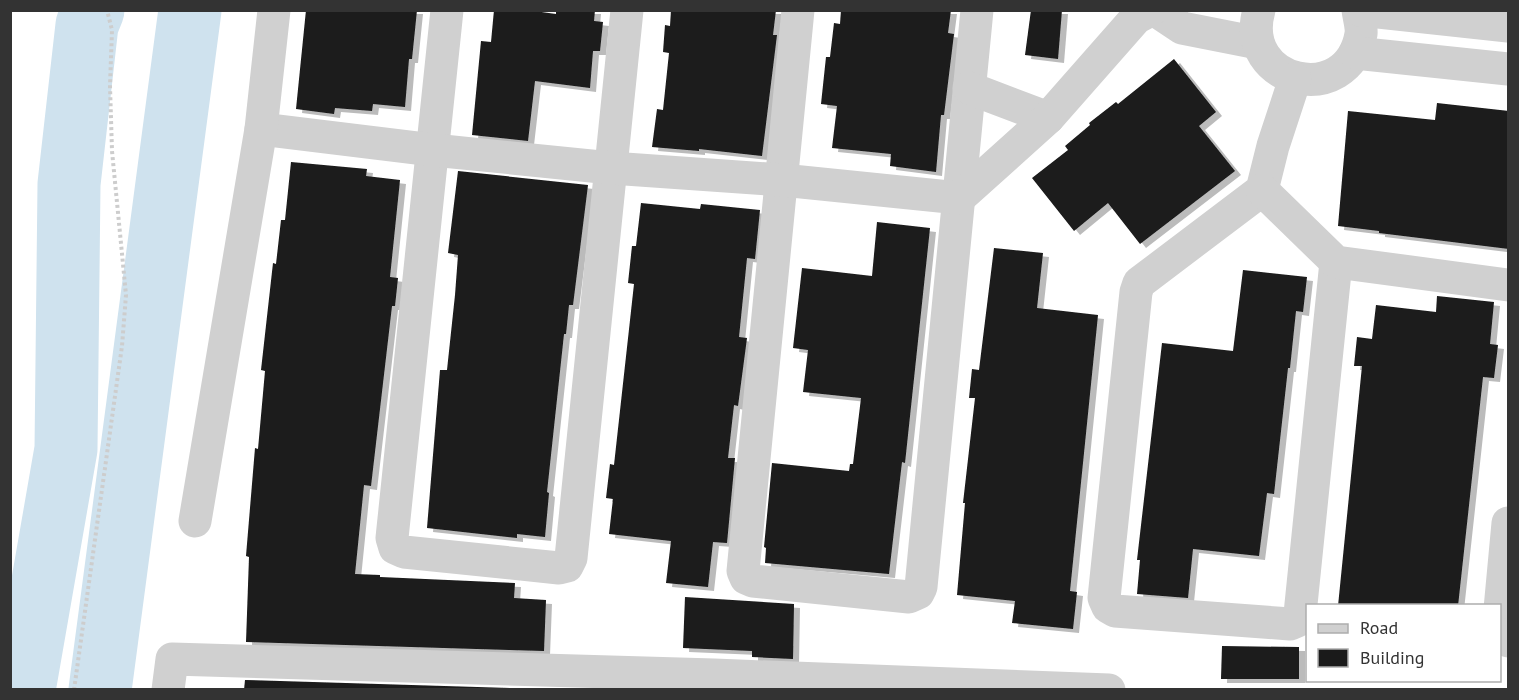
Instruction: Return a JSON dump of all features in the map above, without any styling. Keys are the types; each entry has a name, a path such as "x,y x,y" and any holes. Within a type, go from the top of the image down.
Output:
{"street":[{"path":"195,521 261,129 274,10"},
{"path":"447,10 392,538 395,548 404,552 559,568 567,566 571,558 627,10"},
{"path":"798,10 743,571 746,578 753,581 909,597 918,593 921,587 977,10"},
{"path":"261,129 433,150 611,168 782,180 959,198 1048,118 1136,18 1153,10 1182,28 1258,43"},
{"path":"1259,10 1256,23 1258,43 1271,66 1295,79 1318,80 1340,71 1355,52 1361,32 1359,10 1509,26"},
{"path":"1355,52 1509,69"},
{"path":"1295,79 1273,146 1262,190 1139,283 1136,292 1104,598 1108,607 1115,611 1290,624 1297,621 1300,614 1336,262"},
{"path":"969,88 1048,118"},
{"path":"1262,190 1336,262 1509,285"},
{"path":"1501,604 1509,523"},
{"path":"168,690 172,659 714,682 1109,690"}],"path":[{"path":"74,690 121,357 126,295 112,151 110,86 112,30 108,13"}],"building":[{"path":"306,10 417,10 412,59 409,59 405,107 373,104 372,111 335,108 334,114 296,109"},
{"path":"494,10 527,10 556,14 556,10 595,10 594,21 603,22 600,51 593,51 590,88 535,81 528,141 472,135 481,41 491,42"},
{"path":"671,10 776,10 773,35 777,35 762,156 699,149 699,151 652,147 657,109 663,110 669,53 663,52 665,25 670,26"},
{"path":"841,10 951,10 948,33 954,34 944,115 941,115 936,172 890,166 891,154 832,148 837,106 821,104 826,57 830,57 834,23 840,24"},
{"path":"1031,10 1062,10 1058,59 1025,55"},
{"path":"1174,59 1216,112 1199,126 1235,171 1140,244 1108,203 1074,231 1032,178 1068,150 1065,146 1090,125 1089,123 1116,102 1118,104"},
{"path":"1437,103 1509,111 1509,249 1338,226 1348,111 1435,120"},
{"path":"291,162 367,169 366,176 400,180 390,277 398,278 395,306 392,306 371,486 364,485 355,574 515,583 514,598 546,600 544,651 246,642 249,557 246,556 255,448 258,449 265,371 261,370 273,263 276,264 281,220 285,220"},
{"path":"458,171 588,185 573,305 569,305 566,334 564,334 547,492 549,493 545,537 517,534 517,538 427,528 440,370 447,370 455,295 458,255 448,253"},
{"path":"641,203 700,209 701,204 760,210 755,259 747,258 739,337 747,338 738,406 734,405 728,458 735,458 727,543 713,542 708,587 666,583 671,541 609,534 613,499 606,498 610,464 614,465 634,284 628,283 632,246 636,246"},
{"path":"877,222 930,228 905,463 902,462 889,574 765,563 766,548 764,547 772,463 849,471 850,464 853,464 861,398 803,392 808,350 793,348 802,268 872,276"},
{"path":"994,248 1043,253 1037,308 1098,315 1070,591 1077,592 1073,629 1012,623 1015,601 957,595 965,503 963,503 975,398 969,398 972,369 979,370"},
{"path":"1243,270 1307,277 1303,312 1296,311 1274,494 1267,493 1259,556 1193,549 1188,598 1137,594 1140,560 1137,560 1162,343 1233,351"},
{"path":"1437,296 1494,302 1490,344 1498,345 1494,378 1483,377 1458,604 1338,604 1362,366 1354,366 1357,337 1372,339 1376,305 1436,312"},
{"path":"685,597 794,604 793,659 752,657 752,651 683,648"},
{"path":"1222,646 1299,647 1299,679 1221,679"},
{"path":"245,680 543,689 244,690"}],"waterway":[{"path":"24,690 66,449 69,184 87,25 93,10"},
{"path":"100,690 190,10"}]}
